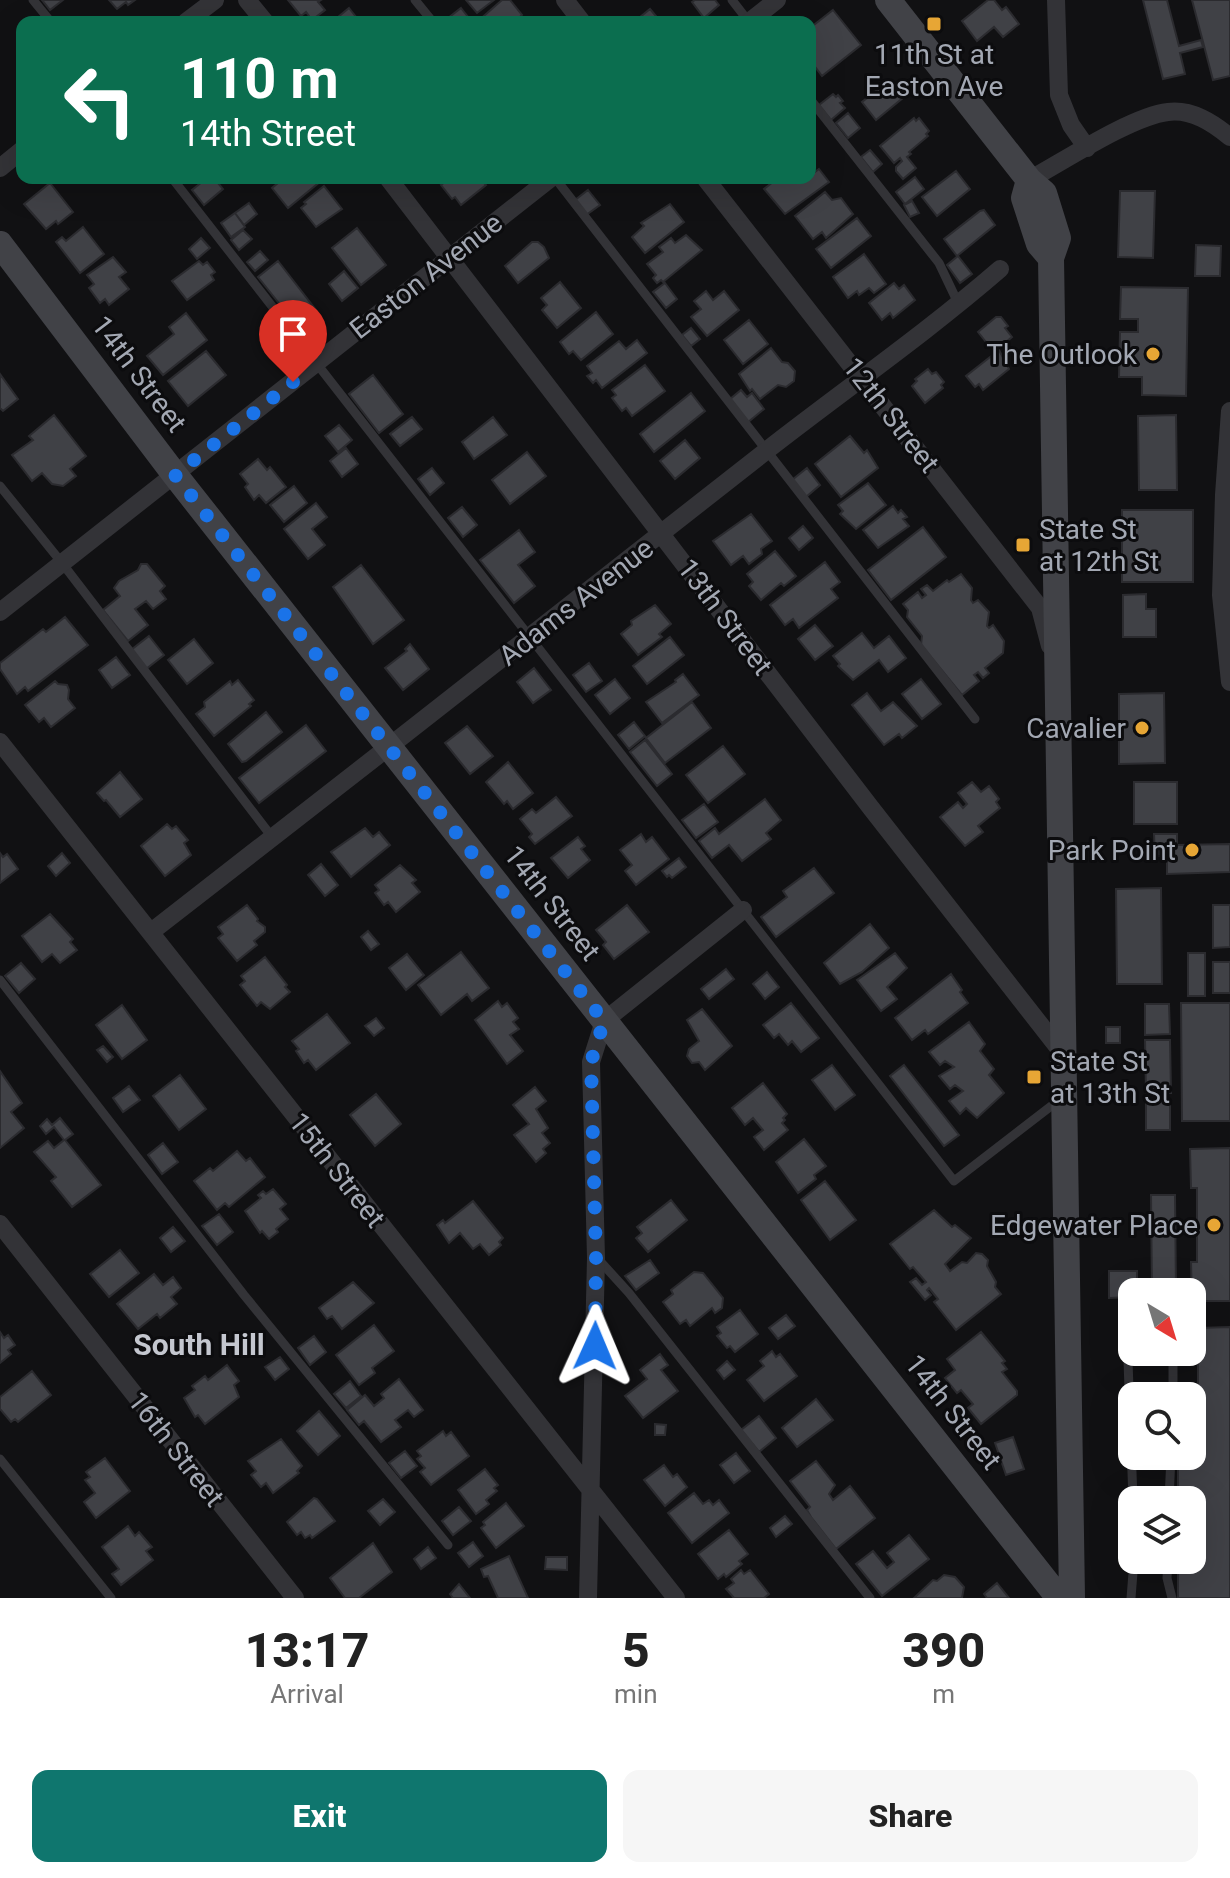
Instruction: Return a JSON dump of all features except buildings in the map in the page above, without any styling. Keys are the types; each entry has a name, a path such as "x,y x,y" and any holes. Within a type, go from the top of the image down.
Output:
{"street":[{"path":"194,16 215,0"},
{"path":"247,0 260,16"},
{"path":"565,0 577,16"},
{"path":"757,16 777,0"},
{"path":"888,0 1029,180 1044,193 1058,238 1051,258 1072,1598"},
{"path":"1056,0 1059,95 1071,125 1087,148"},
{"path":"1029,180 1142,118 1170,111 1191,114 1215,125 1230,137"},
{"path":"0,168 16,155"},
{"name":"13th Street","path":"393,184 1064,1055"},
{"name":"Easton Avenue","path":"0,612 545,184"},
{"name":"12th Street","path":"710,184 1040,608 1056,664"},
{"name":"14th Street","path":"0,244 175,475 1059,1598"},
{"name":"Adams Avenue","path":"151,932 531,638 765,452 959,305 1000,269"},
{"path":"1230,411 1221,595 1230,682"},
{"name":"15th Street","path":"0,742 676,1598"},
{"path":"588,1598 596,1258 591,1062 604,1021 743,910"},
{"name":"16th Street","path":"0,1224 295,1598"}],"lane":[{"path":"33,0 46,16"},
{"path":"415,0 428,16"},
{"path":"732,0 744,16"},
{"path":"816,107 939,263 959,305"},
{"path":"177,184 954,1181 1065,1096"},
{"path":"558,184 975,719"},
{"path":"0,486 273,838"},
{"path":"0,980 244,1295 448,1545"},
{"path":"596,1258 629,1293 870,1598"},
{"path":"1128,1366 1132,1486"},
{"path":"0,1459 111,1598"},
{"path":"1131,1598 1133,1574"},
{"path":"1167,1574 1172,1598"}],"place":[{"name":"11th St at Easton Ave","path":"934,24"},
{"name":"The Outlook","path":"1153,354"},
{"name":"State St at 12th St","path":"1023,545"},
{"name":"Cavalier","path":"1142,728"},
{"name":"Park Point","path":"1192,850"},
{"name":"State St at 13th St","path":"1034,1077"},
{"name":"Edgewater Place","path":"1214,1225"}],"district":[{"name":"South Hill","path":"199,1344"}],"route":[{"path":"293,382 175,475 604,1021 591,1062 595,1346"}]}
